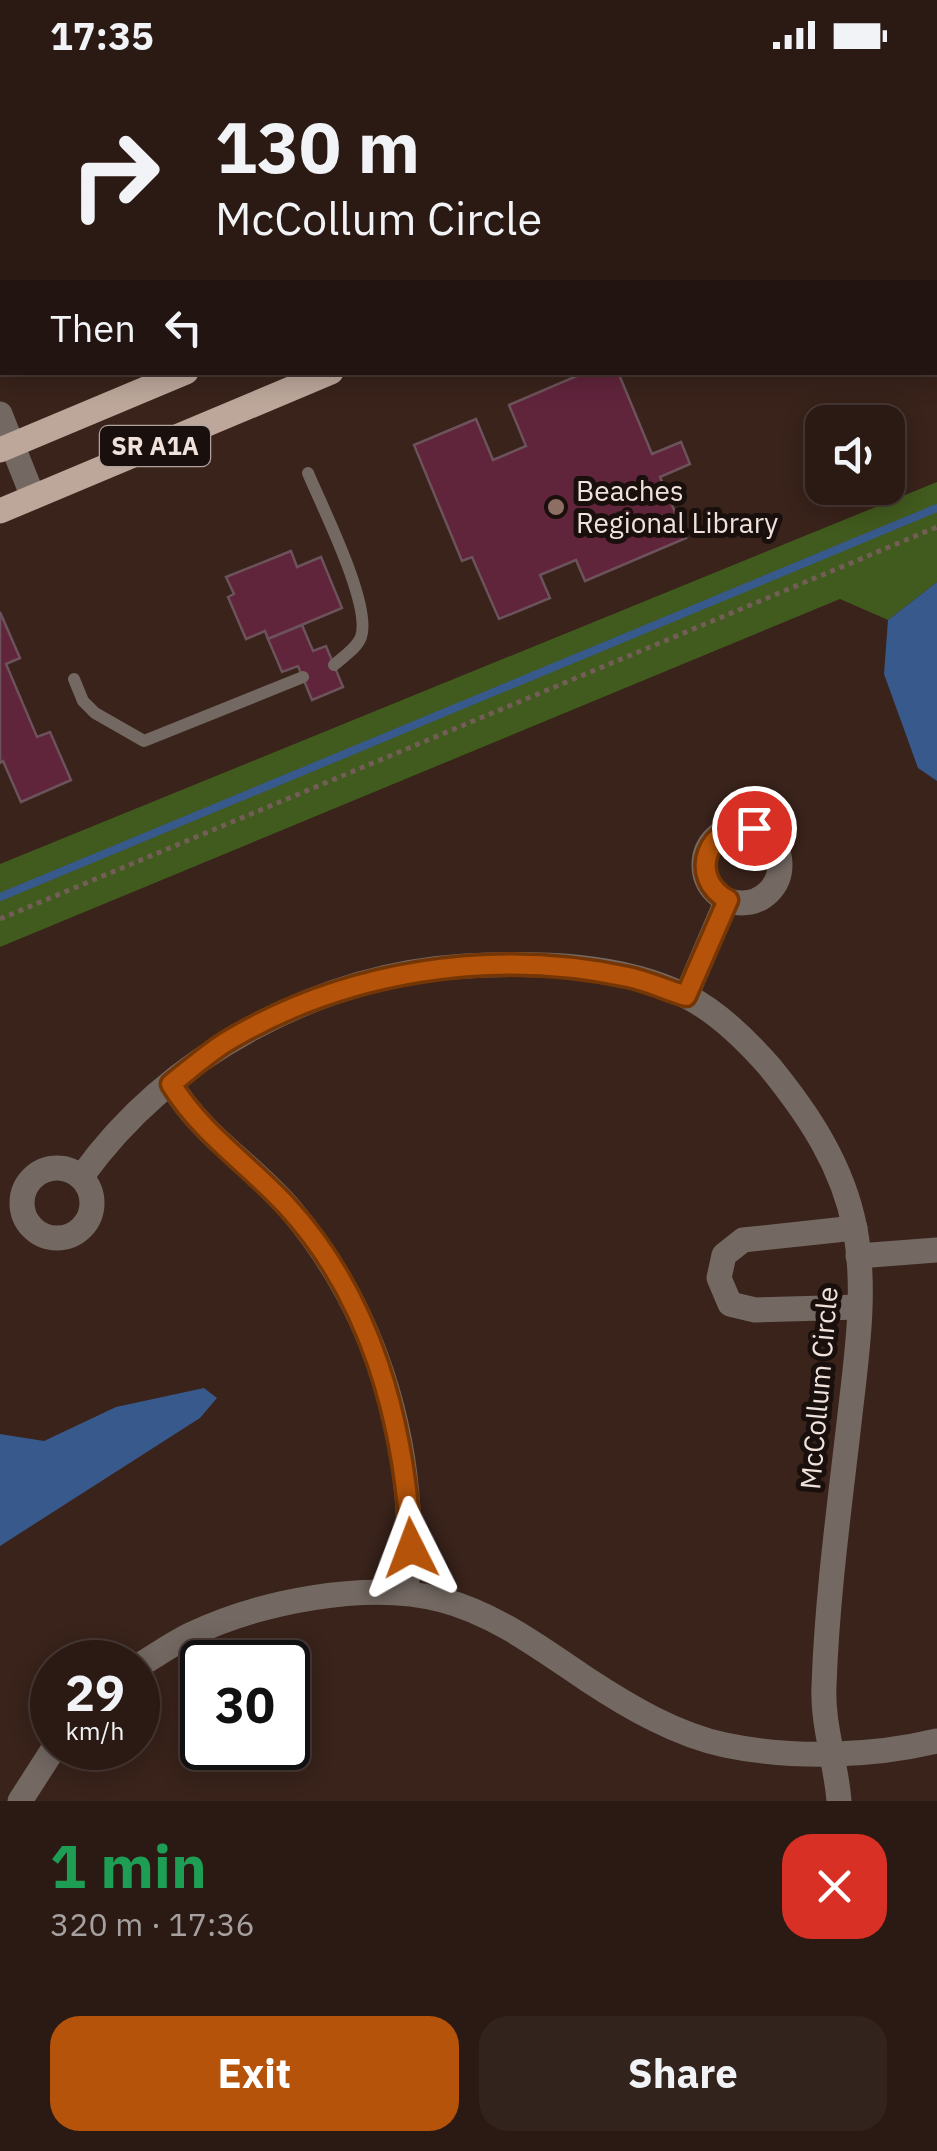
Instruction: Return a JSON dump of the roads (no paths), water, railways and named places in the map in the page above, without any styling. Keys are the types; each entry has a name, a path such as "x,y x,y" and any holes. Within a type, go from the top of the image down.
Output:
{"main road":[{"name":"SR A1A","path":"6,448 179,375"},
{"name":"SR A1A","path":"0,511 324,375"}],"street":[{"path":"0,414 6,448 33,497"},
{"path":"686,996 728,900"},
{"name":"McCollum Circle","path":"82,1176 139,1109 224,1043 309,1002 360,985 446,967 558,966 632,978 686,996 756,1051 805,1110 831,1155 855,1228 858,1342 828,1602 823,1692 839,1801"},
{"path":"171,1084 206,1131 289,1208 319,1247 354,1308 385,1378 403,1453 411,1548 406,1593"},
{"path":"855,1228 743,1240 724,1255 719,1278 730,1304 755,1310 859,1307"},
{"path":"858,1256 937,1250"},
{"path":"160,1653 189,1636 240,1616 290,1603 379,1590 406,1593 444,1600 512,1630 616,1698 660,1721 723,1745 789,1753 908,1748 937,1741"},
{"path":"0,1794 20,1800 40,1770"}],"lane":[{"path":"308,473 360,598 364,622 360,642 334,665"},
{"path":"74,678 83,702 95,713 144,741 303,677"}],"water":[{"path":"937,582 937,781 918,768 884,674 888,620"},
{"path":"204,1388 217,1398 200,1418 0,1546 0,1434 44,1441 116,1407"}],"waterway":[{"path":"0,897 937,508"}],"place":[{"name":"Beaches Regional Library","path":"556,507"}]}
